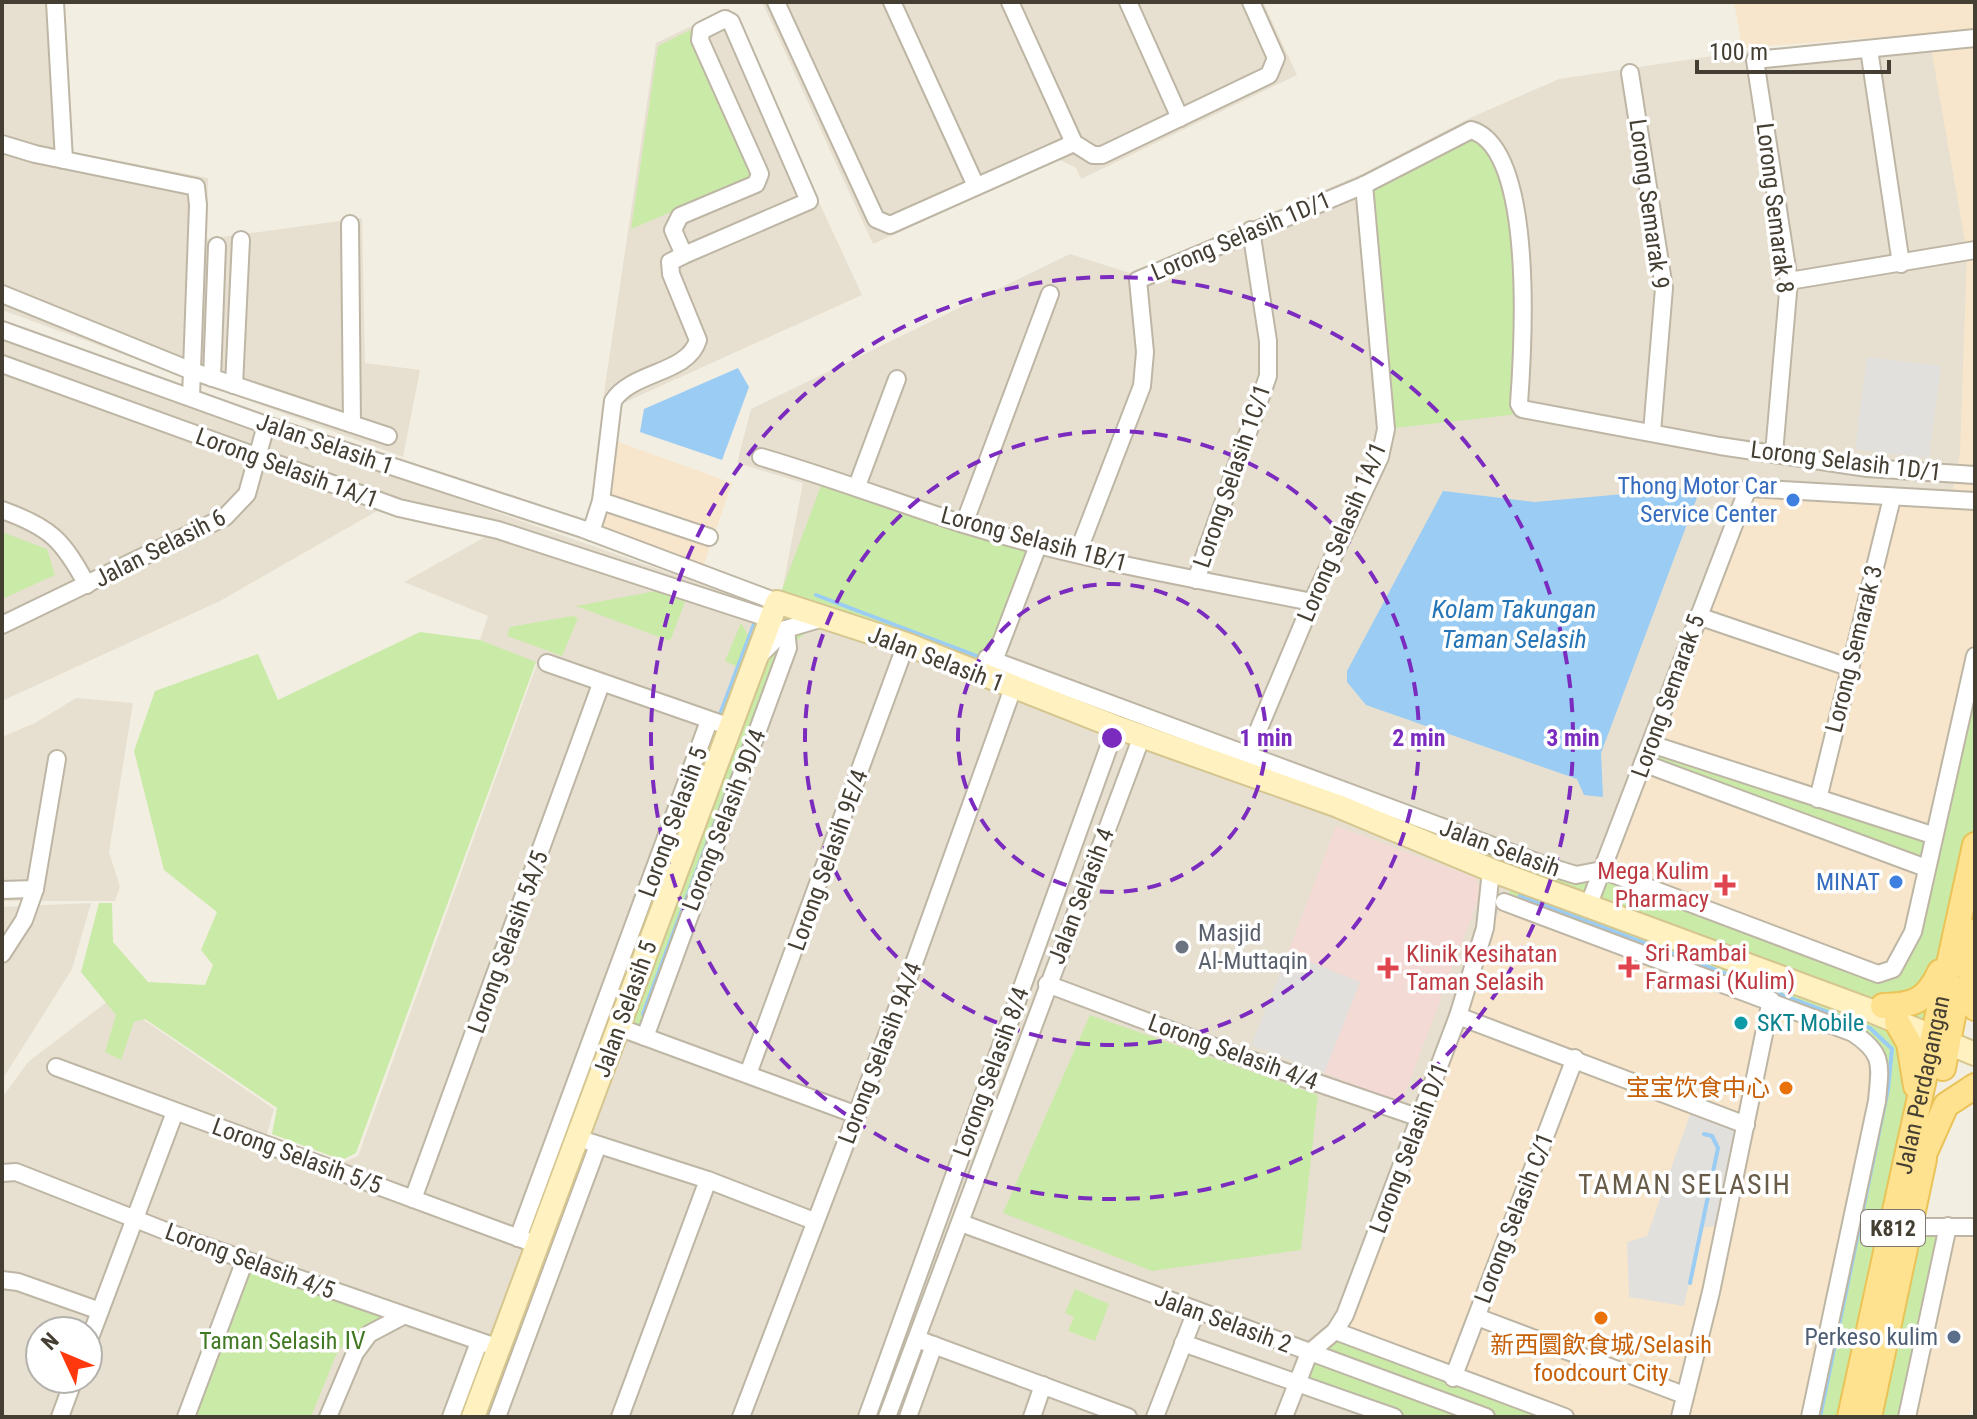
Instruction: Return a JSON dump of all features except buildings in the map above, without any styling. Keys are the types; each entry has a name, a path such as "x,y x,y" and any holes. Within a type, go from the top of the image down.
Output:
{"main road":[{"name":"Jalan Perdagangan","path":"1850,1417 1919,1108 1942,1034 1967,931 1975,845"},
{"path":"1967,931 1975,1008"},
{"path":"1919,1108 1909,1043 1881,1012 1921,1001 1931,992 1967,931"},
{"name":"Jalan Perdagangan","path":"1869,1417 1912,1227 1942,1034"},
{"path":"1926,1150 1946,1105 1975,1086"}],"street":[{"path":"55,2 64,160"},
{"path":"776,2 876,219 890,225 1074,143"},
{"path":"892,2 976,186"},
{"path":"1010,2 1074,143 1093,155 1102,155 1274,70 1276,58 1251,2"},
{"path":"1128,2 1180,118"},
{"path":"577,554 601,501 613,401 619,391 695,350 698,340 671,274 670,262 809,201 731,22 725,19 701,31 700,40 760,174 756,184 680,216 673,230 684,255"},
{"path":"1901,264 1869,49 1975,38"},
{"name":"Lorong Semarak 8","path":"1774,453 1789,281 1755,60 1869,49"},
{"name":"Lorong Semarak 9","path":"1630,73 1664,288 1652,432"},
{"name":"Lorong Selasih 1D/1","path":"1078,552 1142,386 1145,352 1138,280 1364,185 1471,130 1481,133 1498,152 1512,197 1524,288 1519,404 1528,413 1867,468 1975,475"},
{"path":"2,144 196,187 198,205 191,397"},
{"name":"Lorong Selasih 1A/1","path":"1244,764 1312,602 1380,457 1386,429 1364,185"},
{"path":"350,224 352,424"},
{"name":"Lorong Selasih 1C/1","path":"1196,580 1268,376 1268,341 1251,230"},
{"path":"234,385 241,240"},
{"path":"212,378 217,246"},
{"path":"1789,281 1975,250"},
{"path":"2,294 192,371 388,436"},
{"path":"964,524 1050,294"},
{"name":"Jalan Selasih 1","path":"2,330 266,425 587,530 778,617 823,618 987,668 1013,688 1142,736 1244,764 1491,870 1942,1034"},
{"name":"Lorong Selasih 1A/1","path":"2,364 399,508 498,530 778,617"},
{"path":"857,486 897,379"},
{"name":"Jalan Selasih 6","path":"2,625 225,517 247,494 266,425"},
{"name":"Lorong Selasih 1B/1","path":"761,457 857,486 964,524 1196,580 1312,602"},
{"name":"Lorong Semarak 5","path":"1589,904 1748,488 1892,498"},
{"path":"1892,498 1975,501"},
{"name":"Lorong Semarak 3","path":"1818,799 1892,498"},
{"path":"601,501 709,537"},
{"path":"2,510 42,526 57,538 87,585"},
{"path":"987,668 1039,543"},
{"path":"1698,616 1848,667"},
{"name":"Lorong Selasih 9D/4","path":"645,1037 788,648 778,617"},
{"name":"Jalan Selasih 5","path":"451,1417 489,1345 528,1242 588,1141 618,1027 719,723 778,617"},
{"name":"Lorong Selasih 9E/4","path":"748,1074 906,644"},
{"name":"Jalan Selasih","path":"987,668 1244,764 1550,867 1576,875 1602,870 1878,974 1893,969 1913,932 1932,835 1975,656"},
{"path":"547,663 719,723"},
{"name":"Lorong Selasih 5A/5","path":"413,1199 601,684"},
{"name":"Lorong Selasih 9A/4","path":"741,1417 857,1115 1013,688"},
{"name":"Lorong Selasih 5","path":"528,1242 719,723"},
{"name":"Lorong Selasih 8/4","path":"867,1417 1116,727"},
{"name":"Jalan Selasih 4","path":"887,1417 1142,736"},
{"path":"1651,744 1932,835"},
{"path":"2,954 24,920 35,889 57,759"},
{"path":"1643,763 1926,868"},
{"path":"1491,870 1485,928 1492,925 1519,879"},
{"path":"2,890 35,889"},
{"path":"1504,902 1771,1000 1853,1033 1875,1051 1880,1062 1877,1101 1810,1417"},
{"name":"Lorong Selasih D/1","path":"1309,1353 1335,1331 1345,1315 1458,1016 1485,928"},
{"name":"Lorong Selasih 4/4","path":"1047,984 1242,1057 1420,1118"},
{"path":"1680,1417 1711,1292 1771,1000"},
{"path":"1458,1016 1746,1125"},
{"path":"618,1027 857,1115"},
{"path":"1942,1034 1975,1040"},
{"path":"1942,1034 1975,1054"},
{"name":"Lorong Selasih C/1","path":"1453,1378 1575,1058"},
{"name":"Lorong Selasih 5/5","path":"56,1067 528,1242"},
{"path":"978,1110 998,1117"},
{"path":"98,1315 175,1112"},
{"path":"497,1417 588,1141 708,1180 814,1221"},
{"name":"Lorong Selasih 4/5","path":"2,1173 16,1172 245,1260 489,1345"},
{"path":"620,1417 708,1180"},
{"name":"Jalan Selasih 2","path":"961,1223 1486,1417"},
{"path":"1907,1417 1948,1226"},
{"path":"1912,1227 1975,1227"},
{"path":"186,1417 245,1260"},
{"path":"2,1280 18,1282 100,1311"},
{"path":"1155,1417 1196,1311"},
{"path":"328,1417 369,1334 403,1316"},
{"path":"1477,1317 1684,1395"},
{"path":"1335,1331 1453,1378 1565,1417"},
{"path":"917,1339 1128,1417"},
{"path":"1183,1343 1394,1417"},
{"name":"Jalan Selasih 5","path":"473,1417 489,1345"},
{"path":"908,1417 934,1345"},
{"path":"1284,1417 1309,1353"},
{"path":"1032,1417 1043,1385"},
{"path":"60,1417 68,1395"}],"shaded area":[{"path":"2,2 61,2 73,152 208,178 207,239 362,218 365,363 420,370 403,457 2,310"},
{"path":"762,2 1263,2 1297,75 1081,179 1076,168 1060,160 873,244"},
{"path":"1734,2 1975,2 1975,30 1742,48"},
{"path":"729,8 862,295 601,413 656,43"},
{"name":"TAMAN SELASIH","path":"1975,30 1975,783 1907,1006 1836,1417 2,1417 2,1098 28,1062 112,998 274,1109 267,1134 341,1163 358,1156 537,664 480,640 488,616 404,582 487,536 377,511 220,601 2,701 2,339 767,607 782,591 803,483 737,463 751,409 1070,254 1130,273 1362,174 1472,117 1559,79 1746,51"},
{"path":"1975,38 1975,845 1897,1022 1810,1417 1565,1417 1335,1331 1492,925 1511,889 1589,904 1748,488 1951,500 1960,453 1967,253 1930,42"},
{"path":"1867,357 1941,366 1929,458 1855,449"},
{"path":"610,439 732,483 701,573 591,532"},
{"path":"76,698 133,703 109,852 120,887 115,901 2,901 2,737 35,723"},
{"name":"Klinik Kesihatan Taman Selasih","path":"1336,826 1476,878 1481,892 1401,1104 1324,1073 1360,982 1288,953"},
{"path":"91,903 72,969 2,1080 2,907"},
{"path":"1288,953 1360,982 1324,1073 1251,1045"},
{"path":"1693,1106 1746,1125 1723,1225 1701,1228 1684,1306 1629,1297 1627,1242 1647,1236"},
{"path":"1948,1226 1975,1227 1975,1388 1969,1417 1907,1417"}],"green space":[{"path":"690,30 751,170 749,179 631,229 658,46"},
{"path":"1481,133 1512,197 1519,404 1528,413 1386,429 1364,185"},
{"path":"825,475 1039,543 980,675 823,618 788,648 645,1037 618,1027 578,1136 598,1145 497,1417 451,1417 479,1342 498,1348 538,1246 518,1238 737,667 725,661 741,623 748,635 754,624 771,619"},
{"path":"2,532 47,549 55,575 2,599"},
{"path":"656,591 685,602 670,641 576,606"},
{"path":"572,616 578,618 562,656 507,636 510,627"},
{"path":"420,632 480,640 536,662 356,1153 342,1160 272,1134 277,1108 145,1019 134,1022 121,1060 105,1052 116,1015 81,972 99,903 112,903 113,942 148,982 205,985 213,965 201,950 217,912 164,870 134,751 155,691 258,654 278,700"},
{"path":"1975,656 1975,844 1935,1024 1883,1006 1932,1037 1850,1417 1806,1417 1880,1062 1862,1039 1504,902 1511,889 1246,758 1550,867 1602,870 1871,973 1893,969 1926,868 1643,763 1651,744 1932,835"},
{"path":"1090,1015 1318,1095 1301,1250 1152,1271 1003,1213"},
{"path":"1948,1226 1907,1417 1869,1417 1912,1227"},
{"name":"Taman Selasih Ⅳ","path":"252,1268 385,1317 351,1335 336,1355 311,1417 196,1417"},
{"path":"1075,1289 1109,1304 1095,1341 1068,1331 1074,1317 1065,1313"},
{"path":"1335,1331 1565,1417 1394,1417 1297,1381"}],"water":[{"path":"738,368 749,387 722,460 640,432 644,409"},
{"name":"Kolam Takungan Taman Selasih","path":"1701,487 1601,753 1603,797 1584,795 1577,779 1366,705 1347,682 1347,671 1443,491 1535,502"}],"waterway":[{"path":"816,595 982,658"},
{"path":"719,717 754,624"},
{"path":"643,1014 749,732"},
{"path":"1520,896 1870,1028 1892,1049 1888,1089 1820,1417"},
{"path":"1690,1283 1718,1148 1712,1136 1704,1134"}],"place":[{"name":"Thong Motor Car Service Center","path":"1793,500"},
{"name":"MINAT","path":"1896,882"},
{"name":"Mega Kulim Pharmacy","path":"1725,885"},
{"name":"Masjid Al-Muttaqin","path":"1182,947"},
{"name":"Sri Rambai Farmasi (Kulim)","path":"1629,967"},
{"name":"Klinik Kesihatan Taman Selasih","path":"1388,968"},
{"name":"SKT Mobile","path":"1741,1023"},
{"name":"宝宝饮食中心","path":"1786,1088"},
{"name":"新西圜飲食城/Selasih foodcourt City","path":"1601,1318"},
{"name":"Perkeso kulim","path":"1954,1337"}],"district":[{"name":"TAMAN SELASIH","path":"1685,1184"}]}
